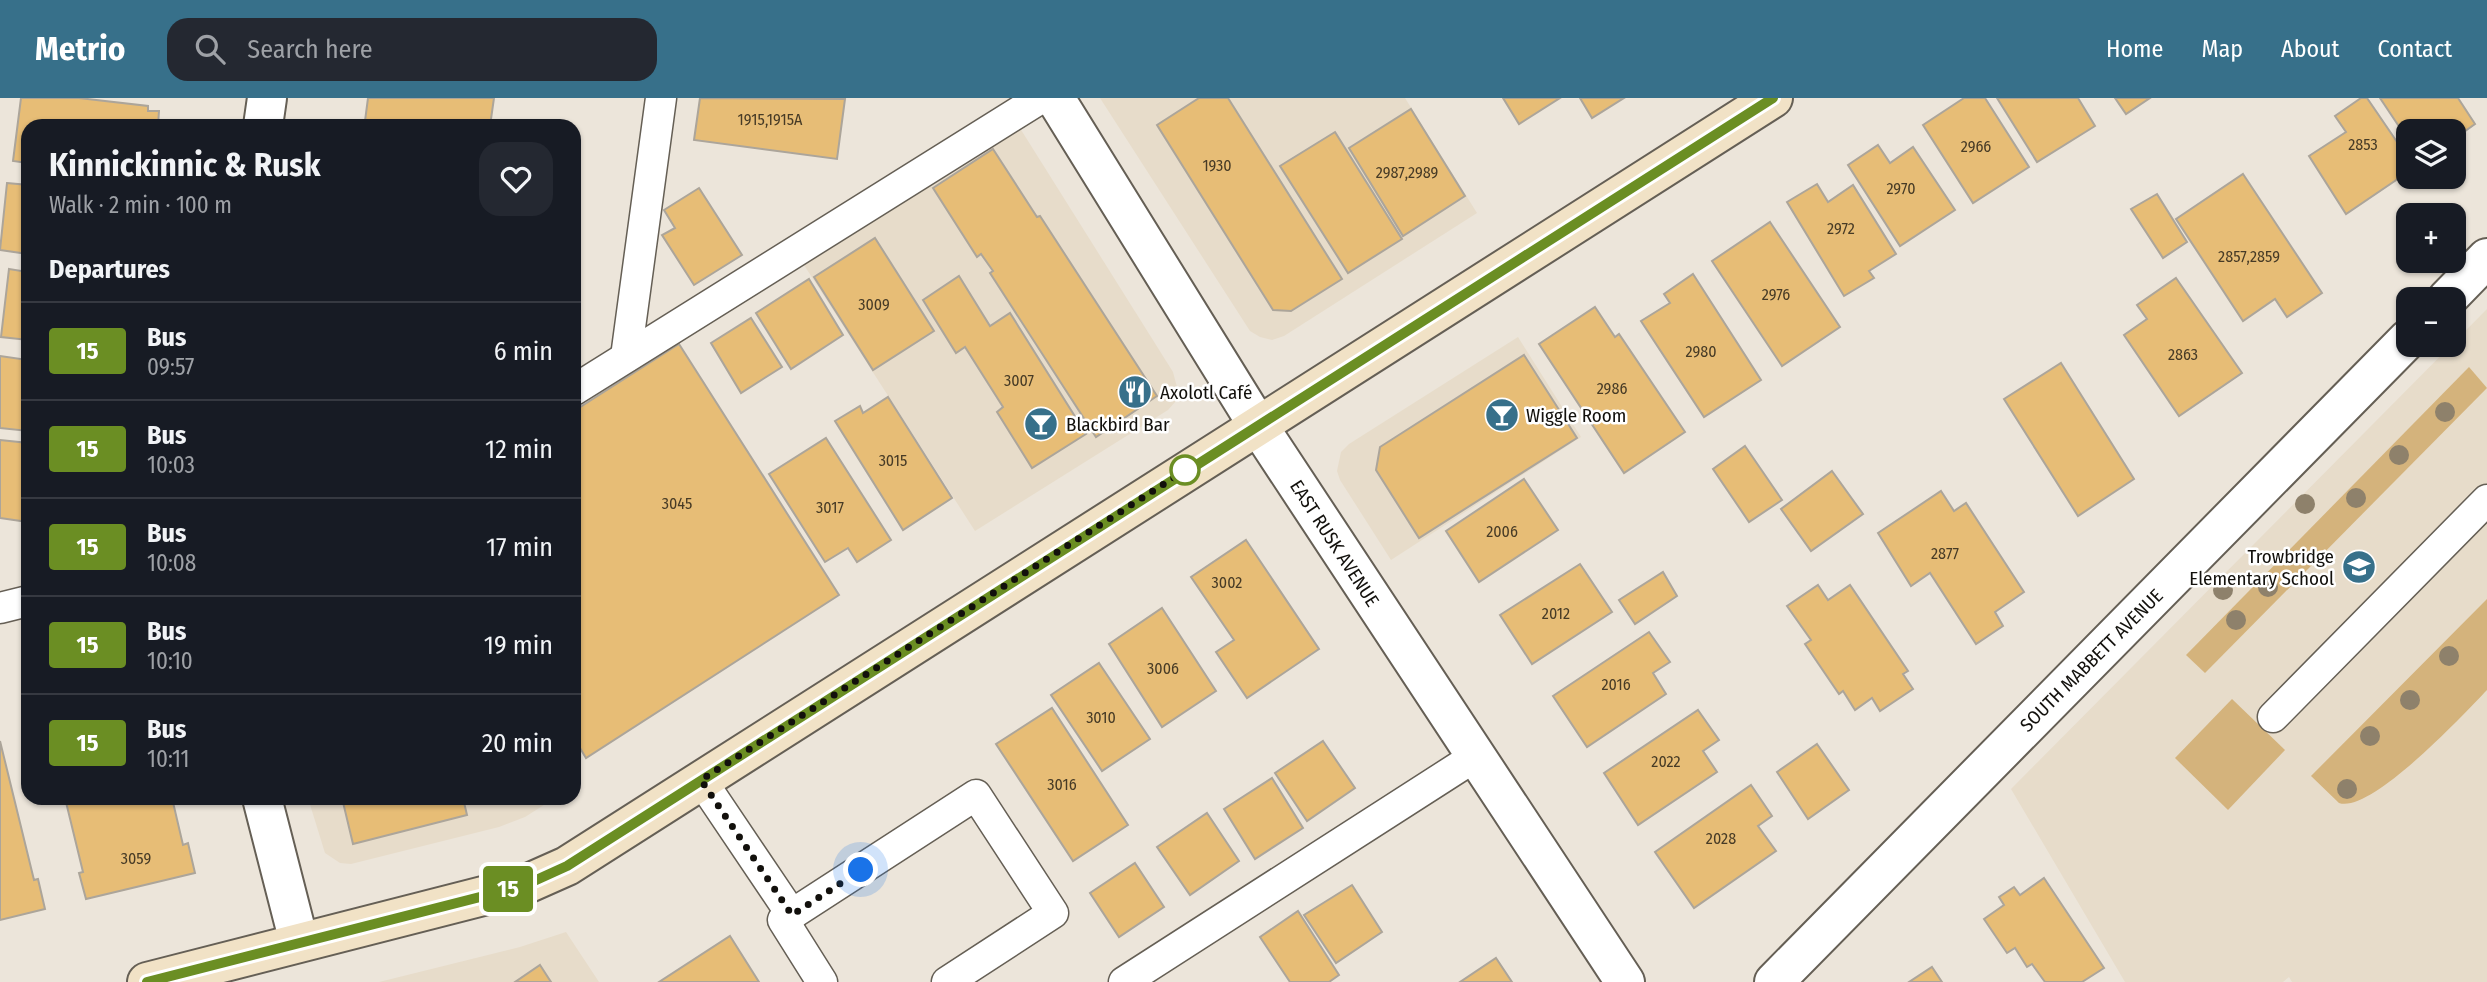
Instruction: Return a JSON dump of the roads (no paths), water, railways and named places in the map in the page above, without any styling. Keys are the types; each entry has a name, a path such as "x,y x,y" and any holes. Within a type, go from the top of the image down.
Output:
{"main road":[{"path":"147,982 523,886 567,866 1773,98"}],"street":[{"path":"264,119 267,98"},
{"name":"EAST RUSK AVENUE","path":"1055,98 1258,424 1625,982"},
{"path":"2459,287 2487,258"},
{"name":"SOUTH MABBETT AVENUE","path":"1774,982 2396,351"},
{"path":"264,805 299,942"}],"lane":[{"path":"626,357 661,98"},
{"path":"581,386 1041,98"},
{"path":"2273,717 2487,500"},
{"path":"0,608 21,603"},
{"path":"1124,982 1476,756"},
{"path":"701,780 792,915"},
{"path":"822,982 783,920 976,795 1053,913 947,982"}],"place":[{"name":"Axolotl Café","path":"1135,392"},
{"name":"Wiggle Room","path":"1502,415"},
{"name":"Blackbird Bar","path":"1041,424"},
{"name":"Trowbridge Elementary School","path":"2359,567"}]}
